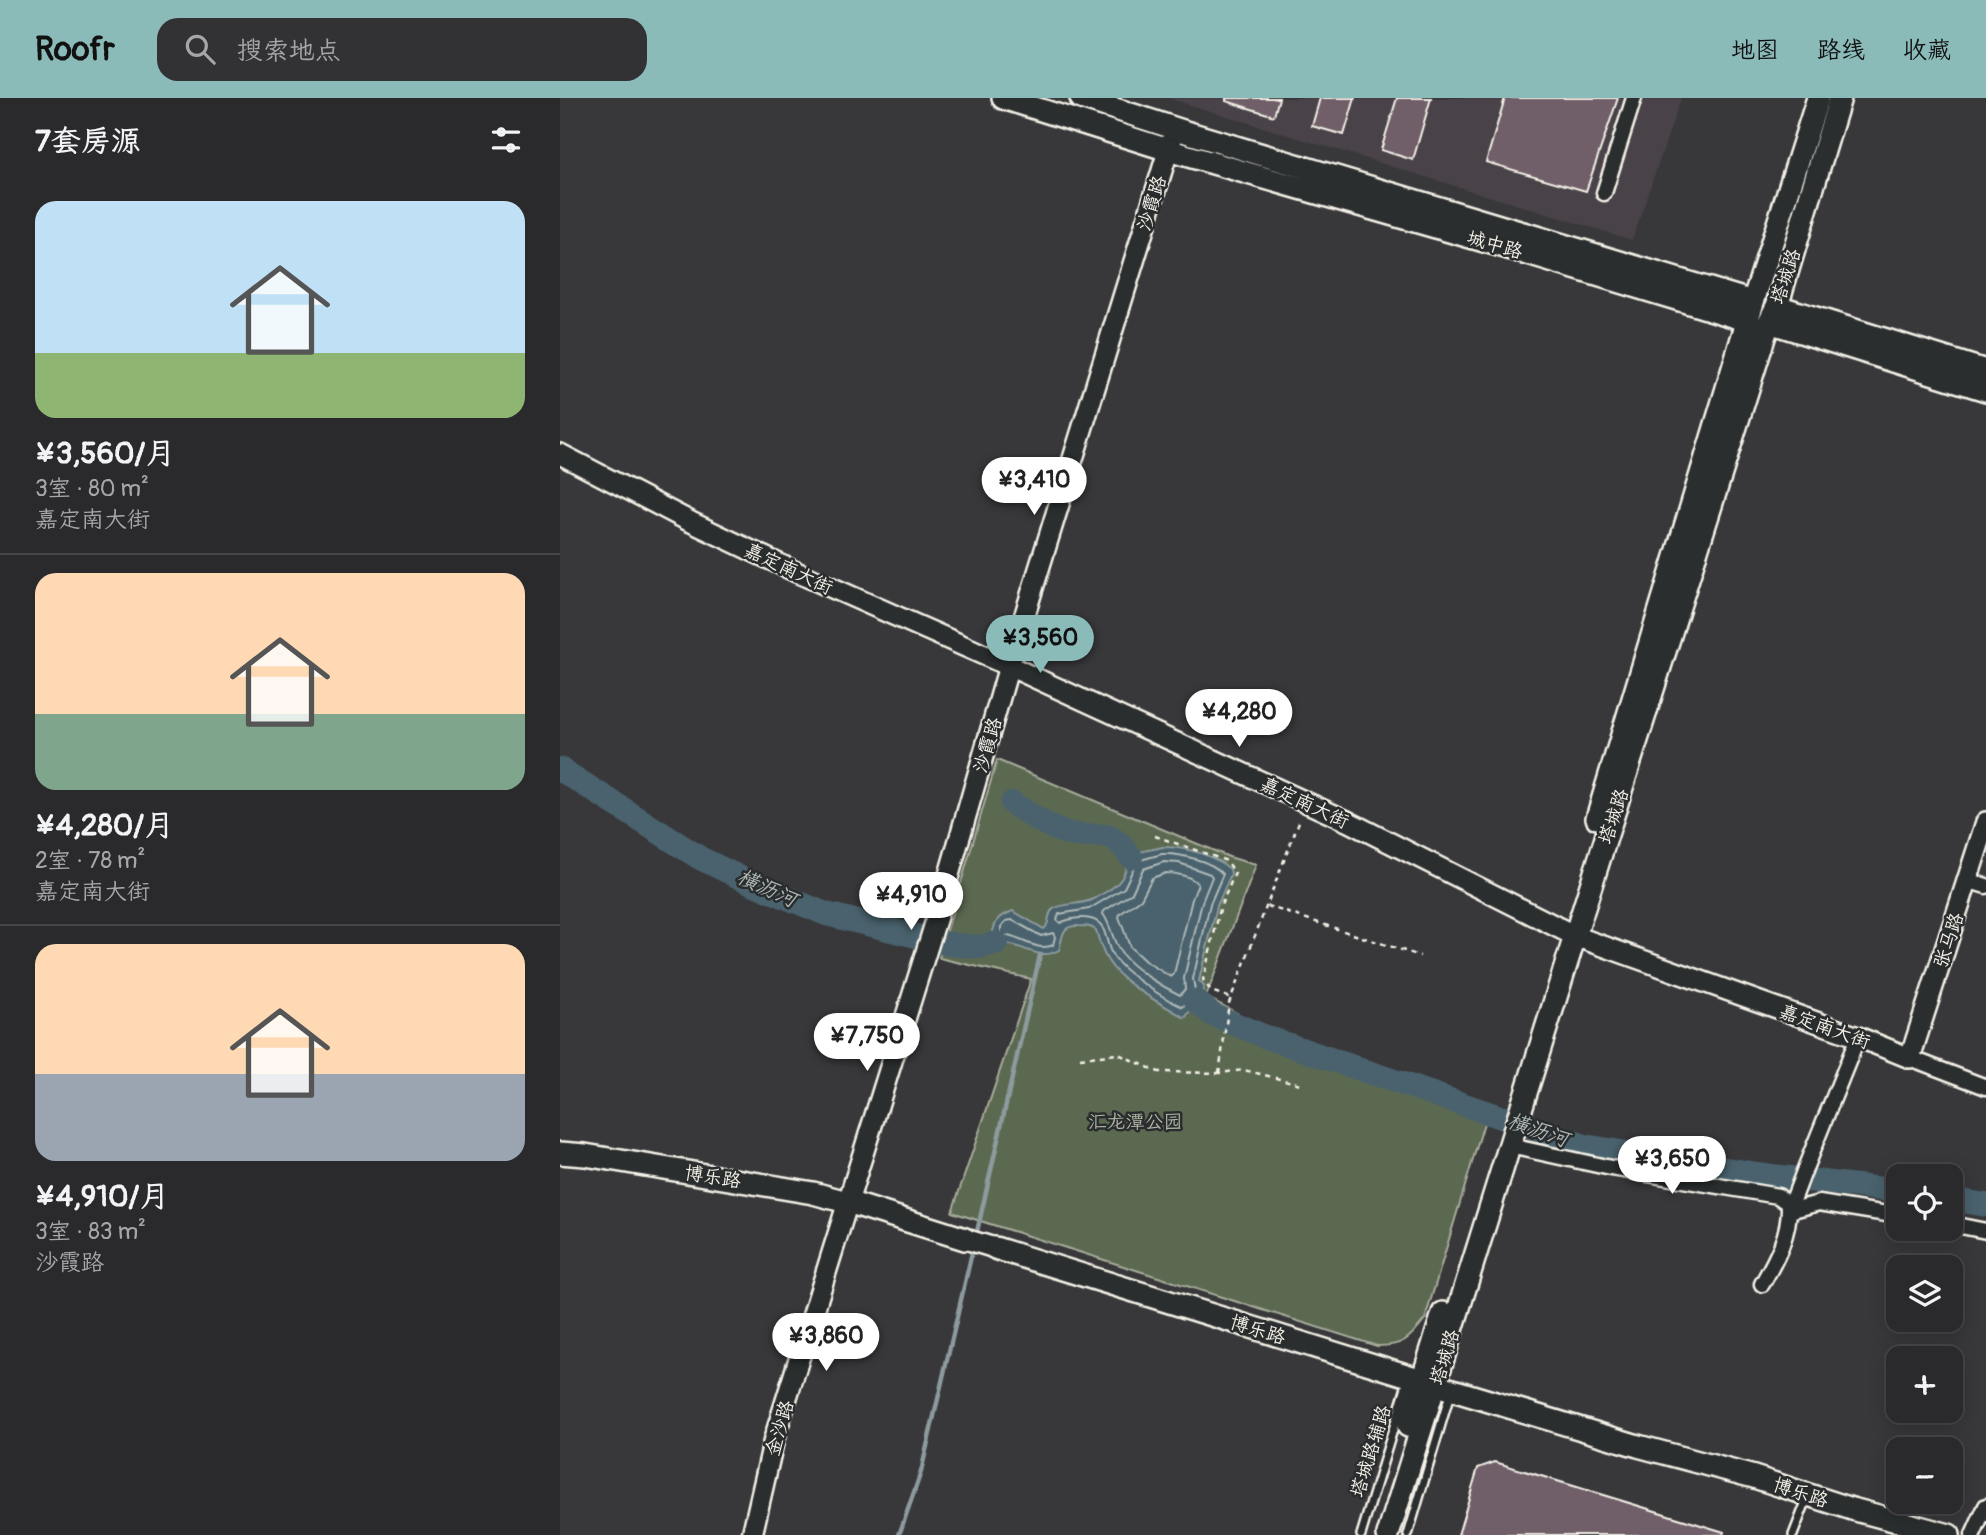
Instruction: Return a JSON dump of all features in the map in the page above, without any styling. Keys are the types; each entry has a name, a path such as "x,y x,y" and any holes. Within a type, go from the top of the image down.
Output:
{"main road":[{"name":"城中路","path":"1003,98 1173,151 1736,317 1762,311"},
{"name":"城中路","path":"1081,98 1762,311 1986,390"},
{"name":"塔城路","path":"1375,1535 1430,1383 1508,1139 1515,1107 1762,311 1818,98"},
{"name":"塔城路","path":"1762,311 1840,98"},
{"path":"1762,311 1986,371"},
{"name":"博乐路","path":"560,1153 813,1193 965,1239"},
{"name":"博乐路","path":"995,1248 1638,1446 1754,1477 1852,1509 1939,1533"},
{"name":"塔城路","path":"1388,1535 1430,1383"}],"street":[{"path":"1604,193 1634,98"},
{"name":"沙霞路","path":"850,1203 1181,130"},
{"name":"嘉定南大街","path":"560,453 691,522 794,571 1306,803 1569,933 1858,1037 1986,1087"},
{"path":"761,1535 850,1203 1015,669"},
{"name":"张马路","path":"1910,1058 1977,883 1986,822"},
{"path":"1789,1211 1858,1037"},
{"path":"1508,1139 1611,1168 1778,1196 1789,1203 1790,1220 1779,1256 1762,1284"},
{"name":"金沙路","path":"752,1535 774,1439 850,1203"},
{"path":"1789,1211 1819,1203 1886,1214"},
{"path":"1963,1226 1986,1231"},
{"name":"博乐路","path":"965,1239 995,1248"},
{"path":"1973,1535 1986,1506"}],"lane":[{"name":"塔城路辅路","path":"1362,1535 1430,1383"},
{"path":"1408,1535 1430,1383"},
{"path":"1793,1535 1808,1495"}],"path":[{"path":"1219,1073 1229,1003 1306,803"},
{"path":"1155,836 1227,861 1235,873 1221,905 1203,980 1211,991 1231,998"},
{"path":"1267,906 1420,956"},
{"path":"1080,1058 1118,1054 1159,1072 1219,1073 1244,1070 1304,1085"}],"shaded area":[{"path":"1167,98 1681,98 1632,240"}],"green space":[{"name":"汇龙潭公园","path":"997,760 1229,857 1256,865 1206,997 1252,1021 1490,1103 1425,1319 1405,1340 1394,1345 1377,1346 952,1212 1031,979 939,958"}],"water":[{"path":"1162,847 1180,848 1207,855 1230,869 1231,874 1217,906 1199,981 1204,986 1202,994 1185,1018 1123,978 1108,961 1096,930 1092,928 1068,927 1059,950 1044,954 997,943 992,936 998,920 1013,911 1044,929 1052,910 1099,896 1120,880 1130,858 1138,853"}],"building":[{"path":"1226,98 1279,98 1274,116 1226,101"},
{"path":"1320,98 1355,98 1344,135 1312,126"},
{"path":"1397,98 1431,98 1413,160 1381,150"},
{"path":"1505,98 1618,98 1586,191 1486,162"},
{"path":"1495,1462 1724,1532 1723,1535 1458,1535 1478,1468"}],"waterway":[{"name":"横沥河","path":"560,769 700,858 826,914 949,944 979,947 997,943"},
{"path":"1012,803 1059,831 1115,840 1131,857"},
{"path":"976,1236 1040,955"},
{"name":"横沥河","path":"1196,1001 1213,1015 1266,1037 1585,1146 1757,1174 1886,1189"},
{"name":"横沥河","path":"1963,1201 1986,1205"},
{"path":"899,1535 921,1472 973,1248"}]}
